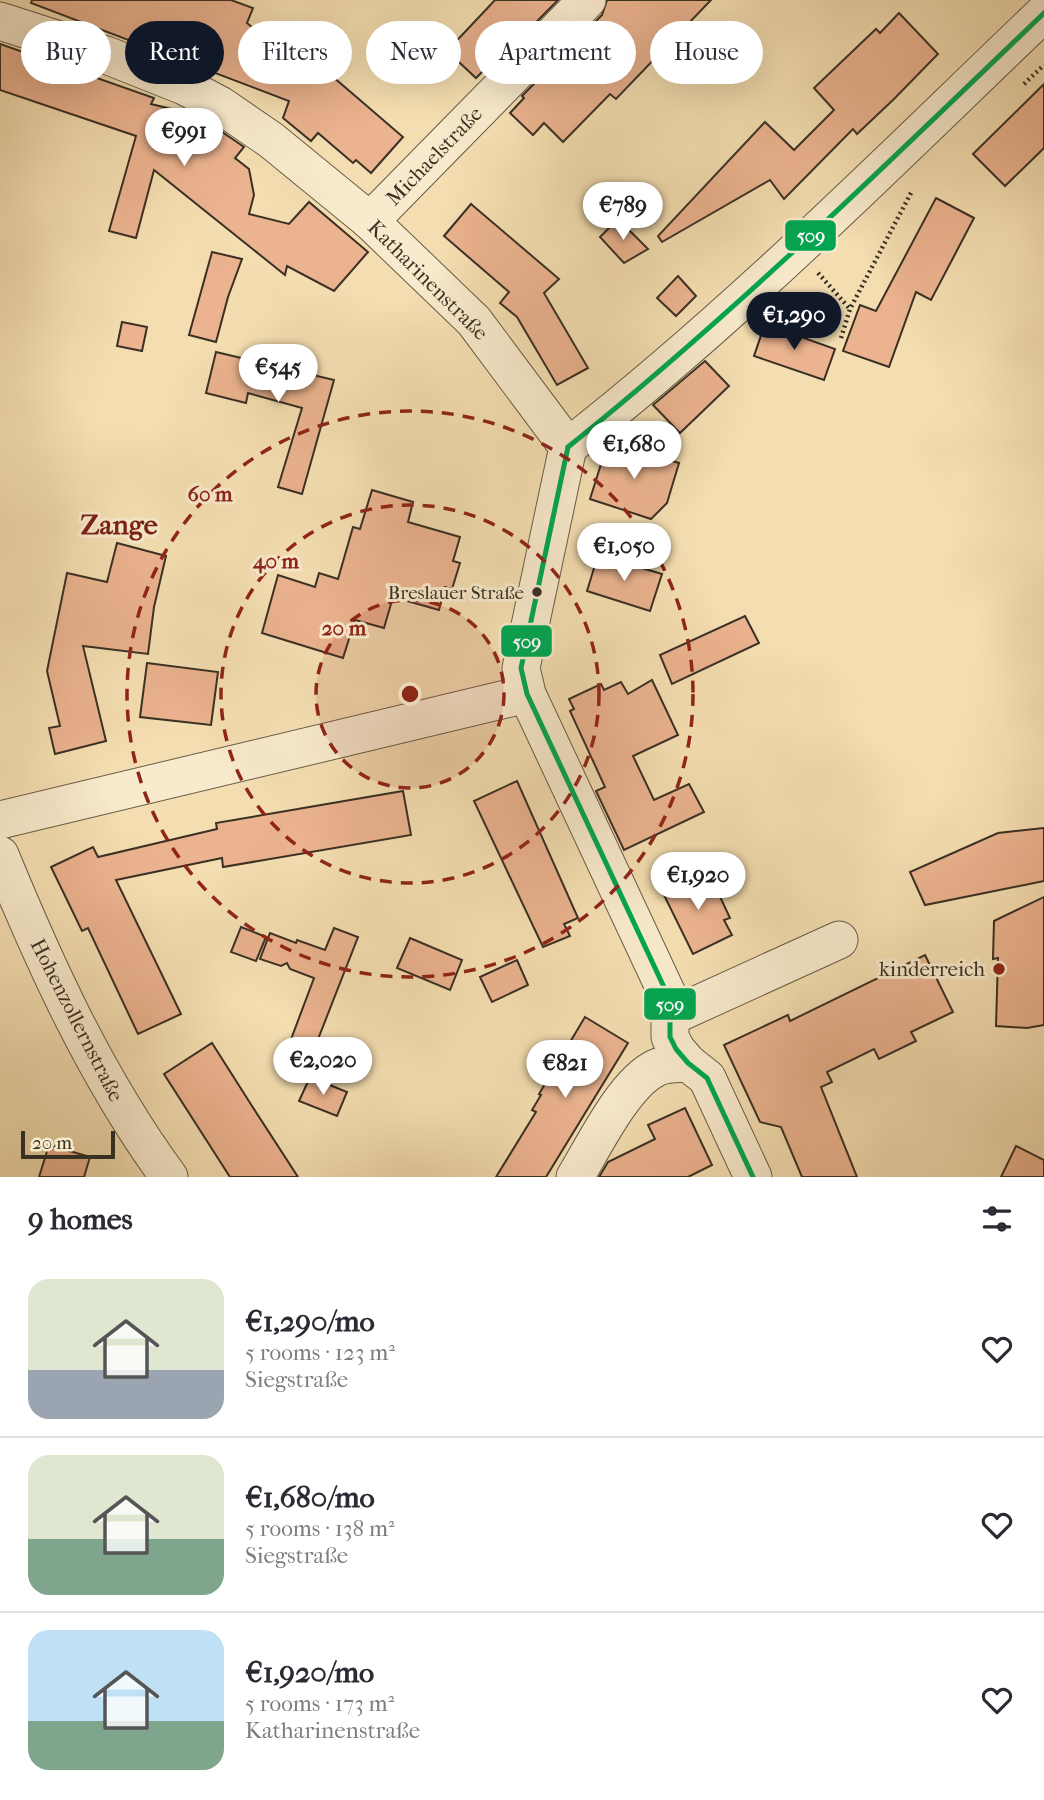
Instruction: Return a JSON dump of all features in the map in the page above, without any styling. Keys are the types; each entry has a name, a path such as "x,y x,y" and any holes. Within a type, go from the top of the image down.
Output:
{"street":[{"name":"Michaelstraße","path":"370,221 587,0"},
{"path":"753,1177 707,1078 688,1063 670,1037 670,1000 527,694 521,668 568,447 624,404 797,249 1044,13"},
{"name":"Katharinenstraße","path":"0,21 106,55 184,86 220,105 271,140 370,221 421,267 474,321 568,447"},
{"path":"0,820 527,694"},
{"name":"Hohenzollernstraße","path":"0,855 35,941 105,1077 141,1140 169,1177"},
{"path":"672,1016 839,940"},
{"path":"575,1177 630,1088 659,1066 688,1063"}],"path":[{"path":"1014,93 1044,65"},
{"path":"841,338 850,309 914,187"},
{"path":"797,249 850,309"}],"building":[{"path":"32,0 231,0 253,8 248,21 238,21 238,82 224,76 224,21 125,21 125,39 111,33 111,21 78,21 31,3"},
{"path":"495,0 558,0 537,21 475,21"},
{"path":"607,0 711,0 691,21 650,21 650,64 636,78 636,21 596,21 602,15"},
{"path":"899,13 938,54 894,99 857,134 853,129 784,199 770,180 662,242 658,236 765,122 794,150 834,110 814,88 876,29 880,33"},
{"path":"475,21 475,77 461,64 461,36"},
{"path":"0,44 21,51 21,84 111,83 154,98 151,104 192,114 244,147 235,158 249,169 254,195 249,214 289,224 309,202 368,252 334,291 287,266 285,275 154,170 136,238 109,231 136,136 0,90"},
{"path":"244,84 341,84 403,137 371,173 356,160 353,163 318,133 311,141 283,118 289,101"},
{"path":"534,84 630,84 616,99 610,94 563,142 544,123 533,135 510,113 524,98 522,96"},
{"path":"1044,84 1044,148 1005,186 973,154"},
{"path":"936,198 974,218 931,300 916,292 889,367 843,351 860,305 876,311"},
{"path":"471,204 559,279 544,293 588,368 557,385 517,317 500,303 509,292 444,236"},
{"path":"618,219 648,249 624,263 600,237"},
{"path":"212,252 242,259 216,342 189,335"},
{"path":"678,276 696,296 676,316 657,298"},
{"path":"122,322 147,327 142,351 117,346"},
{"path":"765,324 835,349 824,380 754,356"},
{"path":"216,352 334,380 302,494 278,487 302,408 248,393 246,403 206,393"},
{"path":"705,361 729,386 680,433 653,405"},
{"path":"608,442 679,463 667,503 651,519 590,499"},
{"path":"372,490 413,502 408,522 460,537 453,561 460,563 452,589 445,587 439,610 393,597 384,628 355,620 343,658 262,633 278,575 315,587 319,573 338,579 353,527 360,529"},
{"path":"117,543 166,556 154,607 148,654 83,646 106,741 55,754 49,728 60,726 47,671 67,573 107,582"},
{"path":"598,555 662,574 650,611 587,591"},
{"path":"745,616 759,643 672,684 660,655"},
{"path":"147,663 218,672 211,725 140,717"},
{"path":"652,680 678,735 633,756 654,800 689,784 704,812 624,850 596,791 605,787 570,711 574,709 569,699 601,684 604,690 621,682 628,694"},
{"path":"517,781 578,918 564,924 570,936 543,947 474,801"},
{"path":"403,791 411,835 223,867 222,858 116,880 181,1014 138,1034 88,928 82,931 51,867 93,847 98,857 217,829 216,823"},
{"path":"1044,828 1044,881 925,905 910,872 998,833"},
{"path":"701,872 708,887 714,884 730,918 724,920 732,935 693,954 662,891"},
{"path":"1044,897 1044,1025 1027,1028 996,1026 998,958 993,959 994,921"},
{"path":"241,927 266,937 256,961 231,952"},
{"path":"334,928 358,937 313,1052 290,1042 314,978 290,969 287,963 281,966 260,959 270,933 325,950"},
{"path":"410,938 462,960 450,990 397,968"},
{"path":"925,955 953,1012 911,1032 916,1041 879,1059 874,1049 827,1072 832,1082 821,1087 857,1177 802,1177 781,1127 760,1122 724,1045 788,1015 790,1021"},
{"path":"517,960 528,985 492,1002 480,977"},
{"path":"585,1017 628,1043 546,1177 496,1177 536,1112 532,1110 541,1095 539,1094"},
{"path":"212,1043 298,1177 230,1177 164,1074"},
{"path":"310,1077 347,1092 337,1116 299,1101"},
{"path":"685,1108 712,1165 688,1177 599,1177 608,1162 655,1139 648,1125"},
{"path":"49,1145 90,1157 84,1177 39,1177"},
{"path":"1016,1146 1044,1160 1044,1177 1001,1177"}],"transit line":[{"name":"509","path":"568,447 752,290 1044,13"},
{"name":"509","path":"568,447 521,668 527,694 670,1000 670,1037 688,1063 707,1078 753,1177"}],"place":[{"name":"Breslauer Straße","path":"537,592"},
{"name":"kinderreich","path":"999,969"}],"district":[{"name":"Zange","path":"119,524"}]}
